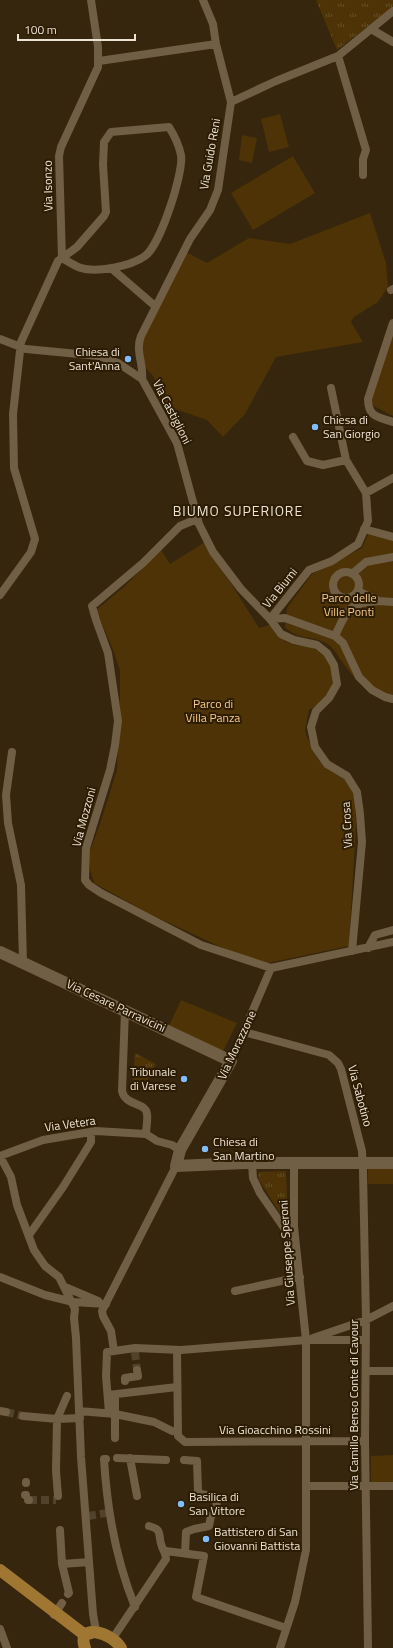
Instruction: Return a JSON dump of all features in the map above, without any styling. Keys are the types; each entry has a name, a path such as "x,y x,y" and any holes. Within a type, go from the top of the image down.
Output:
{"main road":[{"path":"0,1571 57,1610 89,1638 101,1632 119,1646"}],"street":[{"name":"Via Isonzo","path":"62,258 59,156 61,147 96,73 99,61 98,42 91,0"},
{"path":"203,0 213,24 216,44 231,102 276,81 338,56 393,11"},
{"path":"371,29 393,42"},
{"path":"99,61 216,44"},
{"path":"338,56 366,150 363,159 363,175"},
{"name":"Via Guido Reni","path":"142,379 138,344 155,306 190,239 210,210 218,190 231,102"},
{"path":"0,595 31,552 34,539 14,468 13,414 21,346 24,333 58,262 62,258 77,247 106,212 102,164 104,142 111,132 169,127 175,137 181,156 179,177 161,232 146,256 128,264 111,268 79,267 62,258"},
{"path":"111,268 155,306"},
{"path":"393,323 368,399 368,406 370,412 376,416 393,422"},
{"name":"Via Castiglioni","path":"0,339 16,346 26,348 99,356 118,363 142,379 176,443 197,518 203,535 213,552"},
{"name":"Via Biumi","path":"270,619 309,570 332,561 358,544 368,521 366,493 346,460 331,388"},
{"path":"293,437 307,461 323,465 346,460"},
{"path":"366,493 393,478"},
{"name":"Via Mozzoni","path":"197,518 180,526 143,563 92,606 108,653 118,721 110,770 86,848 85,880 89,885 101,893 201,945 271,968"},
{"path":"364,529 393,537"},
{"name":"Via Crosa","path":"213,552 241,589 270,619 281,634 294,640 317,645 327,653 334,665 337,684 329,698 316,711 311,728 315,747 327,764 348,776 357,792 362,842 352,951"},
{"path":"353,573 366,562 393,557"},
{"path":"347,572 353,573 358,580 358,590 356,595 351,598 345,598 336,593 334,587 335,577 347,572"},
{"path":"358,590 379,601"},
{"path":"335,636 348,612 356,604 379,601 393,602"},
{"path":"270,619 285,618 335,636 342,643 359,677 372,690 384,697 393,699"},
{"path":"12,752 6,795 8,823 22,885 23,963"},
{"path":"368,948 375,935 393,930"},
{"path":"271,968 320,956 393,942"},
{"name":"Via Cesare Parravicini","path":"0,952 231,1061"},
{"name":"Via Morazzone","path":"176,1166 180,1150 231,1061 271,968"},
{"path":"125,1011 123,1096 127,1100 144,1108 147,1113 146,1134 158,1141 172,1145 180,1150"},
{"name":"Via Sabotino","path":"244,1032 329,1055 338,1063 341,1069 362,1151 362,1163"},
{"path":"29,1235 63,1187 91,1142 91,1132"},
{"name":"Via Vetera","path":"0,1156 44,1140 91,1132 146,1134"},
{"path":"0,1156 11,1177 17,1205 34,1250 45,1266 59,1277 74,1305 79,1415 87,1516 89,1562 89,1638"},
{"path":"114,1351 111,1331 103,1316 106,1304 176,1166 294,1163 393,1163"},
{"name":"Via Giuseppe Speroni","path":"280,1648 295,1602 306,1550 306,1340 296,1239 294,1163"},
{"name":"Via Camillo Benso Conte di Cavour","path":"362,1163 366,1320 365,1441 368,1648"},
{"path":"252,1164 253,1178 260,1193 289,1234 296,1239"},
{"path":"0,1277 74,1305 106,1304"},
{"path":"235,1291 300,1277"},
{"path":"65,1287 106,1304"},
{"path":"306,1340 366,1320 393,1306"},
{"path":"115,1438 112,1413 112,1395 106,1376 107,1352 177,1350 306,1340 366,1340"},
{"path":"112,1395 125,1392 177,1387 177,1350"},
{"path":"125,1381 125,1378 138,1376 137,1370"},
{"path":"366,1372 393,1372"},
{"name":"Via Gioacchino Rossini","path":"177,1387 178,1436 185,1442 365,1441"},
{"path":"58,1499 56,1471 57,1419 67,1396"},
{"path":"23,1416 57,1419 79,1415 112,1413 154,1422 172,1430"},
{"path":"106,1458 104,1459 109,1513 119,1562 135,1607"},
{"path":"117,1458 166,1460"},
{"path":"130,1458 137,1496"},
{"path":"184,1460 197,1461 198,1491 202,1494 216,1497 217,1510 211,1516 210,1526 186,1532 185,1554"},
{"path":"306,1486 393,1486"},
{"path":"149,1526 157,1528 160,1532 162,1547 166,1551 204,1556 196,1597 286,1628"},
{"path":"60,1530 62,1564 68,1594"},
{"path":"119,1646 135,1607 166,1559 166,1551"},
{"path":"62,1564 89,1562"},
{"path":"0,1629 7,1648"}],"green space":[{"path":"316,0 393,0 393,7 337,50"},
{"path":"280,114 289,147 269,152 261,119"},
{"path":"242,135 257,138 252,163 239,160"},
{"path":"293,156 315,193 253,230 231,193"},
{"path":"370,213 386,263 388,287 378,302 354,317 351,322 363,342 276,357 245,414 223,437 207,420 161,404 154,377 144,366 142,341 186,252 207,263 249,238 290,244"},
{"path":"393,332 393,416 370,404"},
{"name":"Parco delle Ville Ponti","path":"368,534 393,540 393,702 370,692 364,687 354,677 330,646 324,642 295,634 285,627 287,608 312,574 362,548"},
{"name":"Parco di Villa Panza","path":"205,542 259,628 272,624 279,636 285,641 295,645 309,646 325,655 330,663 333,674 332,683 337,684 329,698 309,710 305,730 318,759 326,767 350,783 355,795 356,825 349,946 268,963 238,955 150,914 94,883 90,869 90,851 117,770 120,693 120,670 96,610 125,586 161,550 170,564"},
{"path":"181,1000 237,1023 222,1053 168,1028"},
{"path":"135,1053 156,1064 147,1081 143,1079 140,1086 133,1081"},
{"path":"368,1168 393,1168 393,1184 368,1184"},
{"path":"286,1171 288,1226 259,1180 258,1172"},
{"path":"393,1455 393,1486 371,1486 371,1456"}],"tunnel":[{"path":"135,1352 137,1370"},
{"path":"6,1412 23,1416"},
{"path":"29,1500 56,1500"},
{"path":"88,1516 107,1513"}],"place":[{"name":"Chiesa di Sant'Anna","path":"128,359"},
{"name":"Chiesa di San Giorgio","path":"315,427"},
{"name":"Tribunale di Varese","path":"184,1079"},
{"name":"Chiesa di San Martino","path":"205,1149"},
{"name":"Basilica di San Vittore","path":"181,1504"},
{"name":"Battistero di San Giovanni Battista","path":"206,1539"}],"district":[{"name":"BIUMO SUPERIORE","path":"238,511"}]}
